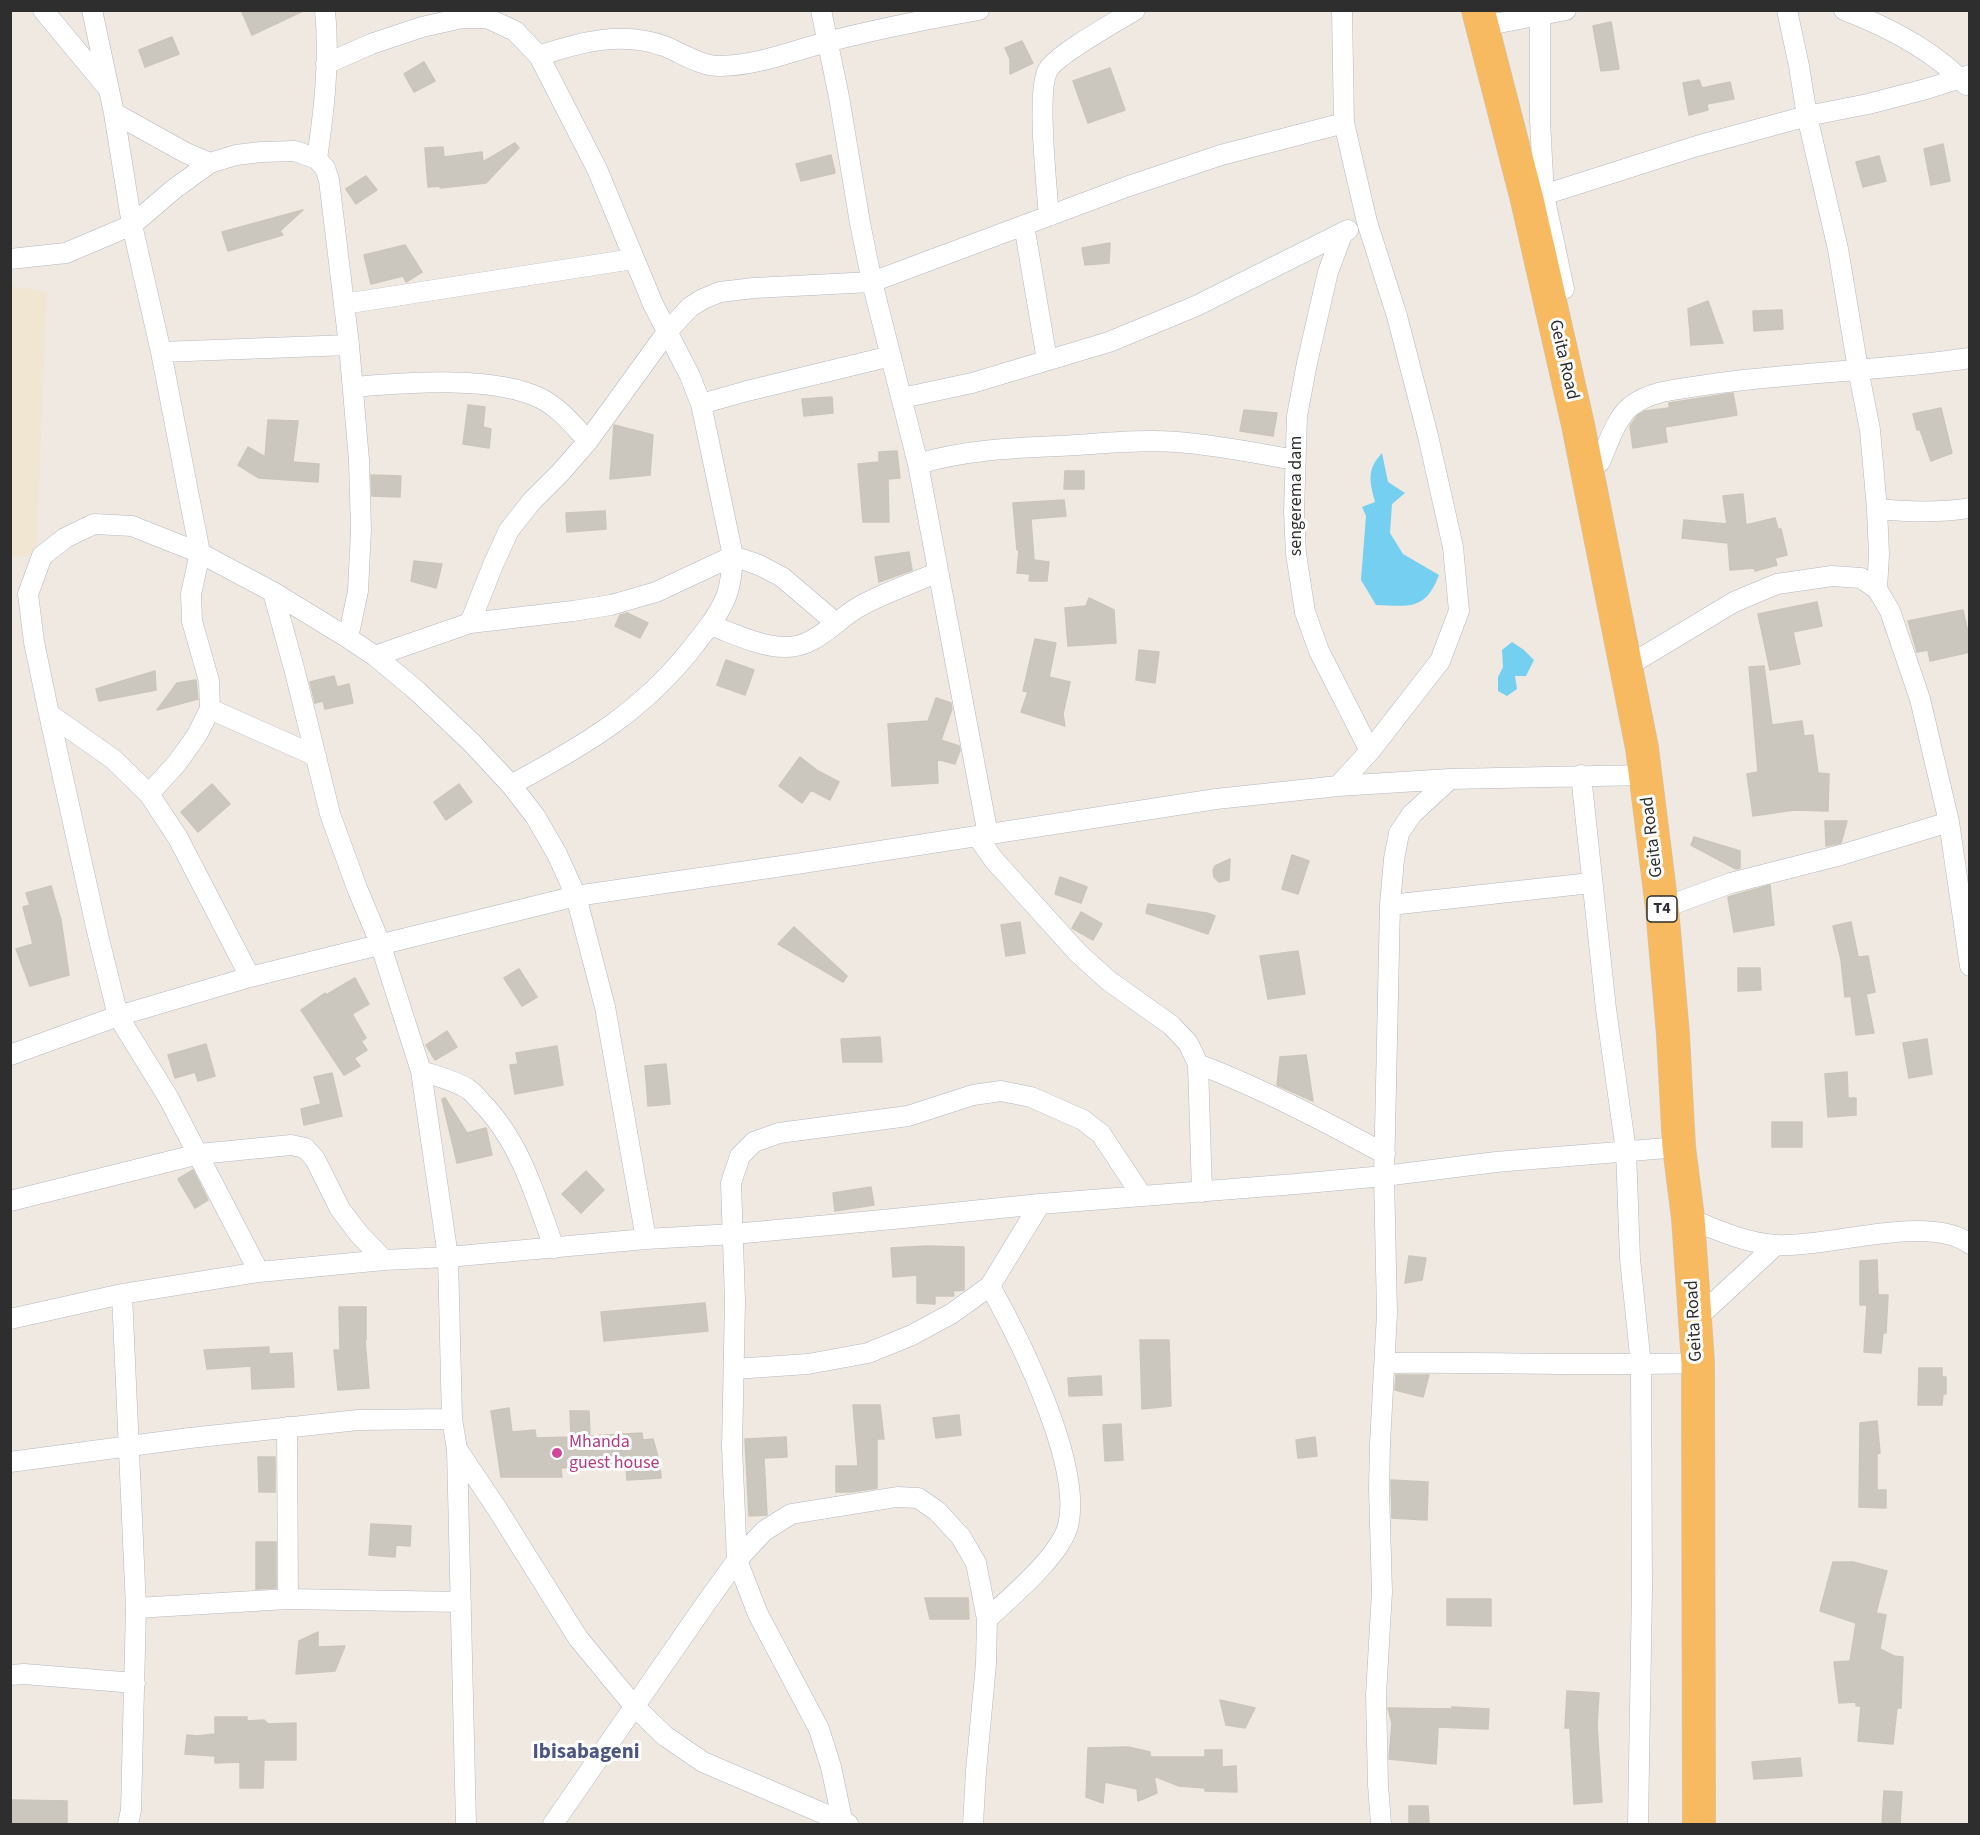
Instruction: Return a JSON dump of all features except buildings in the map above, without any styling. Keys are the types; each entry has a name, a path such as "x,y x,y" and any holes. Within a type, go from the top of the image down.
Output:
{"highway":[{"name":"Geita Road","path":"1481,18 1536,197 1578,425 1632,663 1646,775 1662,908 1673,1035 1679,1147 1688,1218 1696,1319 1699,1824"}],"street":[{"path":"43,10 109,89"},
{"path":"92,10 114,113 132,225 161,352 200,553 191,594 192,621 209,681 210,709 198,735 149,794"},
{"path":"821,10 872,282 918,464 944,600 983,836 994,860 1078,953 1109,981 1171,1025 1188,1043 1198,1064 1203,1192"},
{"path":"539,56 601,39 634,40 658,44 699,62 718,66 748,63 919,16 979,10"},
{"path":"1100,10 1115,24"},
{"path":"1048,216 1042,106 1044,82 1048,70 1078,46 1135,10"},
{"path":"1338,786 1370,751 1440,661 1459,611 1453,547 1428,436 1397,316 1367,222 1344,123 1342,10"},
{"path":"1481,18 1540,15 1566,10"},
{"path":"1787,10 1807,116 1838,249 1857,369 1870,430 1878,509 1877,589"},
{"path":"1844,10 1883,25 1926,51 1966,81"},
{"path":"316,159 325,103 326,12"},
{"path":"326,64 371,44 422,27 462,18 486,14 515,31 539,56 597,169 633,259 666,332 690,376 701,404 733,556 730,582 725,599 710,625 663,683 628,714 595,738 511,785"},
{"path":"1540,15 1540,111 1536,197 1600,462 1632,663 1734,602 1778,584 1832,576 1861,578 1877,589 1890,611 1920,699 1949,822 1970,966"},
{"path":"1536,197 1698,146 1807,116 1966,81"},
{"path":"114,113 186,153 210,163"},
{"path":"470,623 510,530 532,501 588,441 666,332 690,307 703,298 720,292 754,288 872,282 1129,186 1221,155 1344,123"},
{"path":"10,259 66,253 132,225 174,189 210,163 236,155 295,151 316,159 325,168 329,180 349,345 359,460 362,530 358,591 348,638"},
{"path":"902,398 972,382 1110,342 1196,306 1367,222"},
{"path":"1024,225 1047,360"},
{"name":"sengerema dam","path":"1343,232 1328,272 1297,416 1296,554 1305,612 1319,651 1370,751"},
{"path":"344,304 633,259"},
{"path":"161,352 349,345"},
{"path":"701,404 891,356"},
{"path":"1600,462 1622,416 1641,400 1660,392 1740,380 1921,365 1970,358"},
{"path":"353,387 413,383 473,384 513,389 540,399 561,412 588,441"},
{"path":"918,464 960,453 978,451 1135,441 1177,442 1295,460"},
{"path":"1878,509 1938,512 1970,508"},
{"path":"259,1272 168,1096 118,1016 49,714 34,642 28,594 42,556 65,538 94,524 132,526 200,553 273,592 348,638 375,656 416,690 471,742 511,785 534,816 551,845 576,896 605,1007 646,1239"},
{"path":"375,656 470,623 611,605 656,592 733,556 759,565 782,577 836,623"},
{"path":"710,625 755,642 784,648 800,646 819,636 858,608 938,572"},
{"path":"914,583 944,600"},
{"path":"273,592 330,814 380,943 421,1071 448,1257 452,1419 457,1449 468,1824"},
{"path":"210,709 316,756"},
{"path":"49,714 113,759 149,794 178,838 250,976"},
{"path":"1581,775 1606,1009 1626,1151 1630,1259 1641,1365 1642,1589 1638,1824"},
{"path":"10,1055 118,1016 250,976 576,896 1216,799 1338,786 1450,779 1646,775"},
{"path":"1381,1824 1376,1695 1382,1592 1380,1444 1387,1313 1384,1176 1390,905 1399,832 1412,814 1450,779"},
{"path":"1662,908 1731,883 1841,855 1949,822"},
{"path":"1390,905 1591,883"},
{"path":"1198,1064 1266,1092 1385,1154"},
{"path":"421,1071 469,1089 493,1114 511,1141 532,1184 554,1248"},
{"path":"844,1823 831,1767 819,1729 758,1614 737,1560 732,1448 734,1234 731,1183 740,1156 754,1142 779,1133 908,1116 973,1095 1001,1092 1031,1097 1083,1120 1101,1134 1142,1196"},
{"path":"10,1201 199,1154 291,1145 305,1148 315,1160 340,1209 359,1234 384,1260"},
{"path":"10,1318 123,1294 259,1272 646,1239 734,1234 1040,1204 1384,1176 1496,1162 1679,1147"},
{"path":"734,1368 808,1364 868,1353 912,1335 951,1314 990,1286 1040,1204"},
{"path":"1688,1218 1736,1238 1776,1245 1819,1243 1923,1230 1960,1237 1970,1244"},
{"path":"1696,1319 1776,1245"},
{"path":"987,1618 1020,1589 1058,1546 1068,1527 1069,1504 1068,1475 1058,1436 1015,1334 990,1286"},
{"path":"123,1294 136,1608 131,1810 128,1824"},
{"path":"1385,1363 1491,1362 1641,1365 1698,1363"},
{"path":"10,1462 190,1438 358,1420 452,1419"},
{"path":"287,1427 288,1599"},
{"path":"457,1449 578,1638 634,1706 665,1736 703,1762 844,1823"},
{"path":"553,1824 737,1560 764,1531 791,1514 897,1497 918,1498 937,1511 961,1537 976,1563 987,1618 986,1664 973,1824"},
{"path":"136,1608 288,1599 461,1602"},
{"path":"10,1675 24,1674 135,1683"}],"shaded area":[{"path":"11,286 47,292 36,555 11,557"}],"water":[{"path":"1382,453 1388,482 1405,493 1392,504 1390,533 1403,554 1439,575 1428,595 1415,604 1376,605 1361,580 1366,516 1362,507 1375,502 1371,471"},
{"path":"1512,642 1534,660 1526,676 1515,676 1517,689 1507,696 1498,691 1498,677 1503,667 1502,650"}],"place":[{"name":"Mhanda guest house","path":"557,1453"}],"district":[{"name":"Ibisabageni","path":"586,1753"}]}
